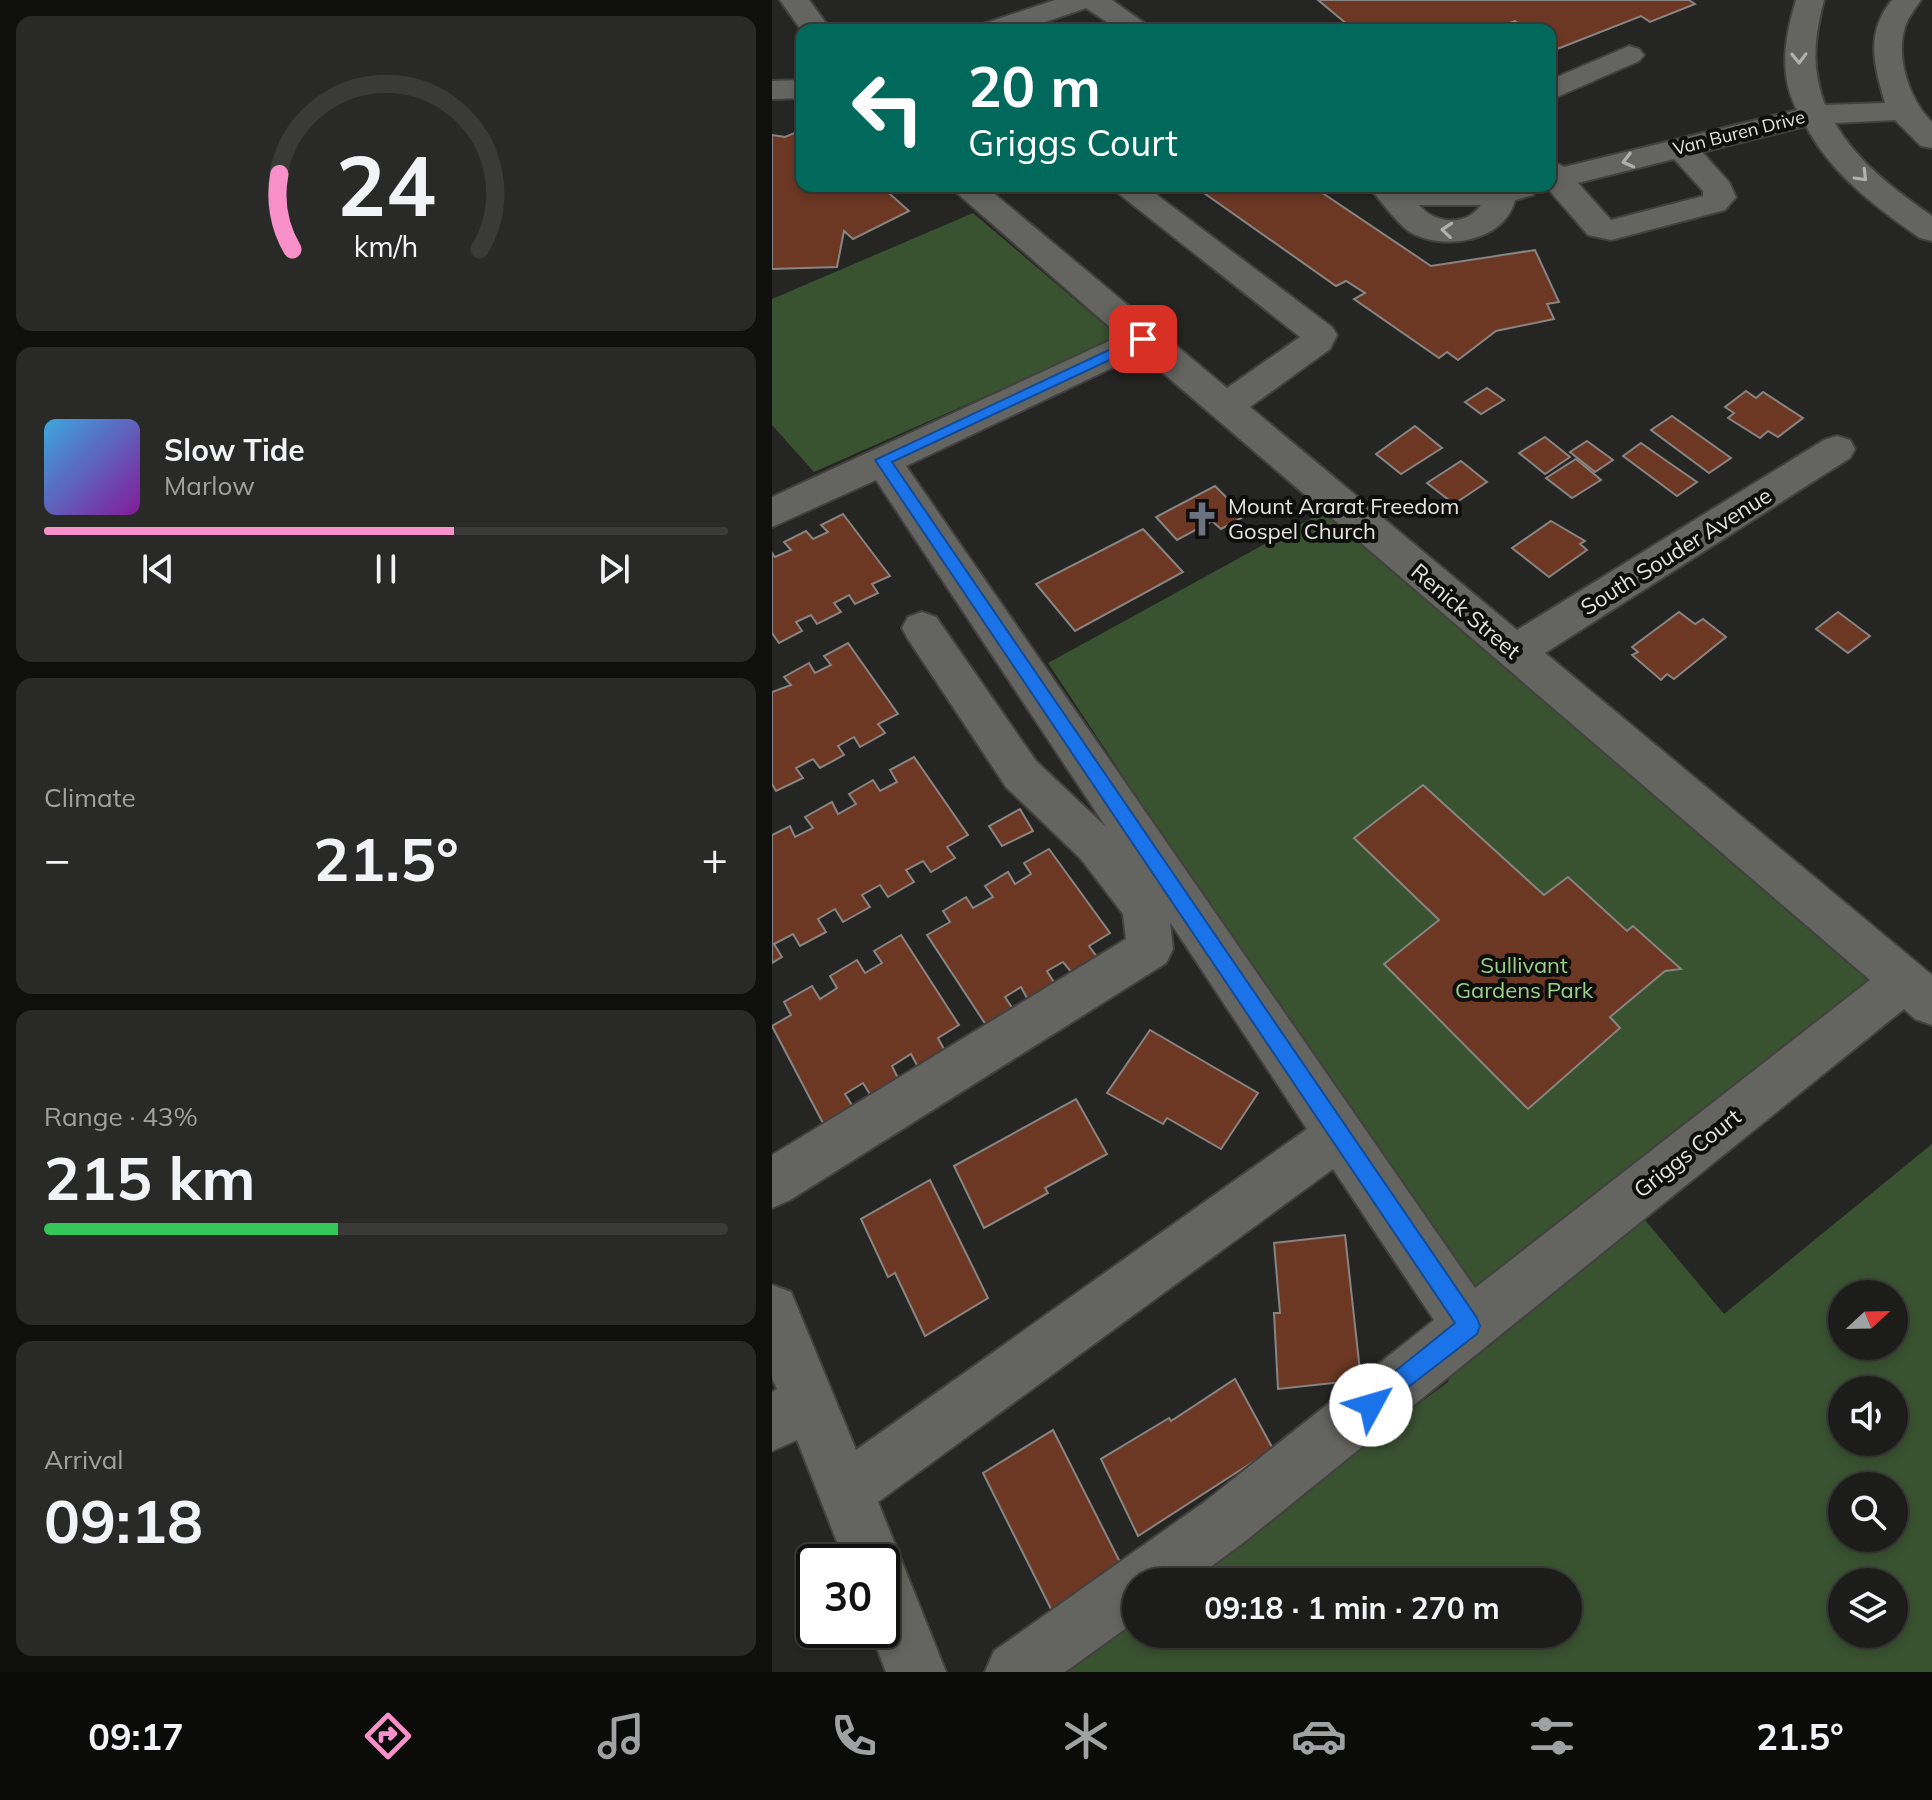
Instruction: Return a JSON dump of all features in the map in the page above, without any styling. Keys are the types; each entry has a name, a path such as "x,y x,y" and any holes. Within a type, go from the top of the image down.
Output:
{"street":[{"path":"794,0 812,24"},
{"path":"1011,24 1083,0"},
{"path":"1093,0 1130,24"},
{"name":"Van Buren Drive","path":"1556,177 1813,115 1799,79 1798,28 1810,0"},
{"path":"1907,0 1897,10 1885,48 1903,111 1932,139"},
{"path":"1556,88 1629,55"},
{"path":"772,90 796,89"},
{"path":"1813,115 1903,111"},
{"path":"1813,115 1836,149 1868,183 1932,231"},
{"path":"1552,192 1600,228 1611,230 1714,203 1720,197 1718,189 1682,148"},
{"name":"Renick Street","path":"972,192 1918,992"},
{"path":"1133,192 1320,335 1318,341 1224,407"},
{"path":"1392,192 1402,210 1422,225 1447,234 1475,229 1523,192"},
{"path":"772,513 1143,339"},
{"name":"South Souder Avenue","path":"1514,652 1837,449"},
{"path":"882,460 1469,1326"},
{"path":"772,1183 1150,949 1145,908 1097,846 1021,774 922,628"},
{"name":"Griggs Court","path":"1160,1568 1223,1523 1469,1326 1918,992"},
{"path":"846,1491 1138,1277 1339,1135"},
{"path":"772,1311 791,1412 846,1491 867,1544"},
{"path":"1015,1672 1122,1596"},
{"path":"900,1631 916,1672"}],"green space":[{"path":"973,213 1119,337 814,472 772,425 772,299"},
{"name":"Sullivant Gardens Park","path":"1323,512 1870,981 1619,1189 1724,1314 1932,1144 1932,1672 1057,1672 1122,1624 1122,1648 1582,1648 1582,1568 1198,1568 1448,1382 1475,1307 1048,663"}],"building":[{"path":"1318,0 1689,0 1695,4 1650,22 1641,16 1556,49 1556,24 1519,24 1515,21 1508,24 1347,24"},
{"path":"796,132 796,192 888,192 909,211 853,239 844,231 837,267 772,269 772,135 785,137"},
{"path":"1203,192 1321,192 1431,266 1535,250 1559,302 1547,304 1554,319 1496,331 1458,360 1447,352 1439,358 1354,299 1365,293 1346,281 1336,286"},
{"path":"1487,388 1504,400 1481,414 1465,402"},
{"path":"1746,391 1756,398 1763,392 1803,418 1778,437 1768,431 1760,438 1728,418 1734,413 1725,407"},
{"path":"1672,416 1731,458 1709,473 1651,430"},
{"path":"1415,426 1442,448 1401,474 1376,454"},
{"path":"1545,437 1570,457 1545,474 1519,453"},
{"path":"1587,441 1613,460 1595,472 1570,452"},
{"path":"1641,443 1697,482 1677,496 1623,456"},
{"path":"1576,459 1601,480 1572,498 1546,478"},
{"path":"1461,461 1487,482 1454,504 1427,483"},
{"path":"1215,486 1245,516 1221,529 1212,521 1177,540 1156,517"},
{"path":"843,514 890,576 872,584 878,593 855,604 849,595 834,603 841,612 817,624 811,615 796,622 802,631 779,643 772,633 772,553 775,557 791,550 784,542 806,531 813,539 828,532 821,525"},
{"path":"1551,521 1585,541 1580,544 1587,550 1549,577 1512,548"},
{"path":"1143,529 1183,572 1075,631 1036,584"},
{"path":"1679,612 1695,624 1703,619 1726,637 1674,679 1667,674 1661,680 1632,655 1638,652 1632,647"},
{"path":"1838,612 1870,636 1848,653 1816,629"},
{"path":"848,643 898,714 878,724 885,733 860,747 854,737 838,746 844,755 820,768 813,759 796,768 803,778 776,791 772,784 772,692 791,685 784,677 809,663 815,673 831,665 824,656"},
{"path":"914,757 968,835 947,847 955,858 931,872 923,861 906,870 914,882 888,897 880,885 862,895 870,907 843,922 835,909 818,919 826,932 800,946 793,934 774,944 782,957 772,963 772,835 790,826 795,837 813,828 805,817 832,802 838,814 856,804 849,794 873,780 880,791 897,782 890,770"},
{"path":"1423,785 1544,895 1568,877 1627,931 1633,926 1681,969 1665,971 1610,1017 1620,1028 1528,1109 1384,964 1439,920 1354,838"},
{"path":"1020,809 1033,831 1002,846 989,826"},
{"path":"1049,849 1110,933 1089,946 1097,957 1072,973 1063,962 1047,971 1055,984 1028,1000 1021,987 1005,997 1013,1009 986,1025 927,935 950,922 943,911 966,897 973,908 993,897 985,886 1008,872 1015,884 1031,874 1024,863"},
{"path":"901,935 959,1025 938,1038 945,1051 918,1067 911,1054 892,1066 899,1080 871,1096 863,1083 845,1094 853,1107 824,1125 772,1026 791,1015 784,1002 812,986 820,999 837,988 830,976 857,960 865,973 882,963 874,951"},
{"path":"1150,1030 1258,1093 1221,1149 1167,1118 1163,1124 1107,1093"},
{"path":"1076,1099 1107,1154 1045,1188 1048,1193 984,1228 954,1166"},
{"path":"930,1180 988,1298 925,1336 895,1273 888,1277 861,1219"},
{"path":"1345,1235 1361,1380 1278,1389 1274,1313 1280,1313 1274,1243"},
{"path":"1235,1379 1273,1449 1138,1536 1101,1459 1169,1418 1171,1421"},
{"path":"1053,1430 1122,1566 1053,1613 983,1473"}],"place":[{"name":"Mount Ararat Freedom Gospel Church","path":"1202,519"}],"route":[{"path":"1143,339 882,460 1469,1326 1371,1405"}]}
